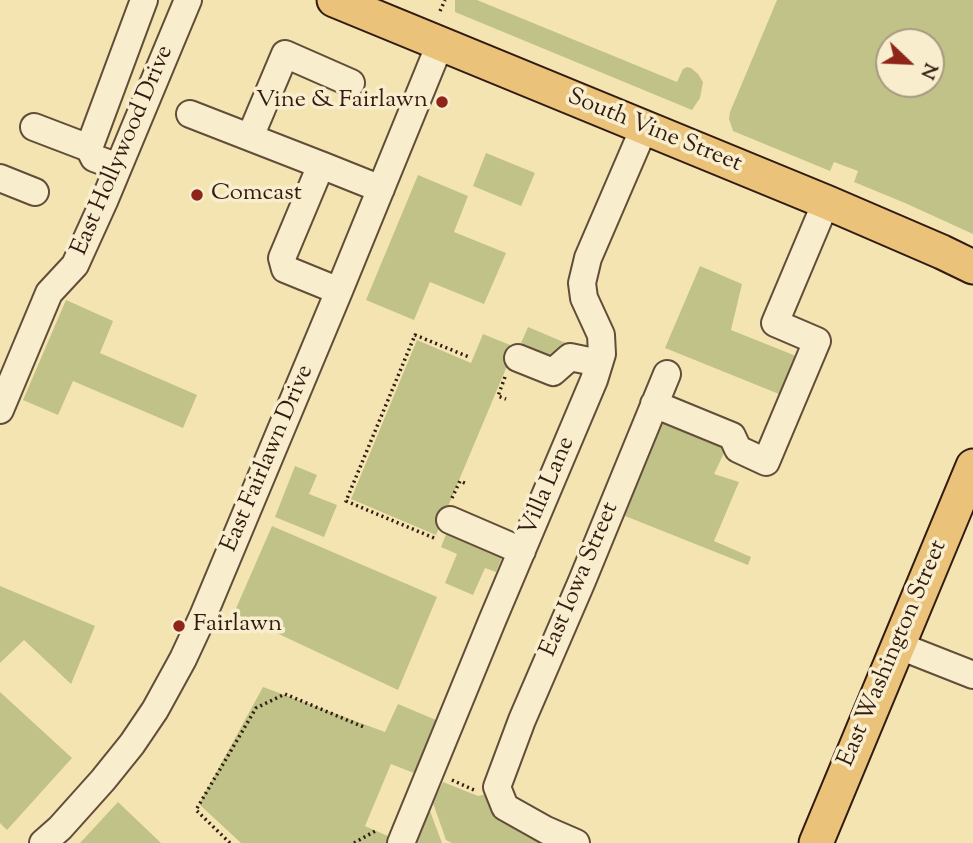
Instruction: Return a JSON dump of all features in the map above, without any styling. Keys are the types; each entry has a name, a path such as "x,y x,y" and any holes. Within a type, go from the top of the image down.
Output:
{"main road":[{"name":"South Vine Street","path":"334,0 826,202 973,267"},
{"name":"East Washington Street","path":"816,843 973,466"}],"street":[{"path":"89,148 144,0"},
{"name":"East Hollywood Drive","path":"0,410 49,293 75,265 188,0"},
{"name":"East Fairlawn Drive","path":"43,843 60,828 132,744 155,710 183,659 440,44"},
{"path":"250,137 285,54 351,83"},
{"path":"190,114 380,188"},
{"path":"34,127 89,148 94,158 118,167"},
{"name":"Villa Lane","path":"401,843 594,380 602,354 601,335 584,298 582,283 589,258 644,128"},
{"path":"321,165 282,258 285,269 339,291"},
{"path":"0,178 35,192"},
{"path":"654,404 732,436 738,449 766,462 817,341 775,323 826,202"},
{"path":"518,358 553,372 570,357 599,363"},
{"name":"East Iowa Street","path":"497,788 522,720 667,374"},
{"path":"450,520 522,551"},
{"path":"897,645 973,675"},
{"path":"497,788 505,807 576,843"}],"path":[{"path":"440,11 445,0"},
{"path":"450,520 441,541 346,501 415,335 469,357"},
{"path":"230,843 196,810 256,708 285,694 366,728"},
{"path":"431,771 474,790 497,788"},
{"path":"354,843 377,830"}],"green space":[{"path":"455,0 477,0 677,82 683,69 691,68 703,82 700,98 692,110 455,12"},
{"path":"777,0 973,0 973,234 854,182 858,171 834,162 830,171 733,131 729,119"},
{"path":"486,153 535,173 521,206 473,186"},
{"path":"418,175 468,196 454,232 506,253 484,304 430,282 414,320 366,300"},
{"path":"700,266 742,284 731,330 801,358 784,396 665,348"},
{"path":"66,300 113,321 100,353 197,395 183,428 73,381 58,415 23,400"},
{"path":"528,327 580,349 561,345 551,356 521,343"},
{"path":"483,334 515,347 436,535 351,499 417,340 471,363"},
{"path":"675,422 726,449 714,474 739,482 714,541 751,557 748,565 610,510 644,427"},
{"path":"295,466 317,475 309,494 337,505 324,537 275,517"},
{"path":"272,526 437,597 398,690 234,613"},
{"path":"447,532 503,555 496,572 485,568 473,595 445,583 457,554 441,547"},
{"path":"0,586 95,626 71,684 24,640 0,663"},
{"path":"263,687 385,732 398,704 436,720 414,773 391,764 365,826 390,837 387,843 241,843 199,804"},
{"path":"0,692 72,758 7,830 0,823"},
{"path":"443,782 478,796 495,792 570,843 452,843 446,840 433,803"},
{"path":"118,802 161,843 80,843"},
{"path":"427,803 442,843 410,843"}],"place":[{"name":"Vine & Fairlawn","path":"442,102"},
{"name":"Comcast","path":"197,195"},
{"name":"Fairlawn","path":"179,626"}]}
